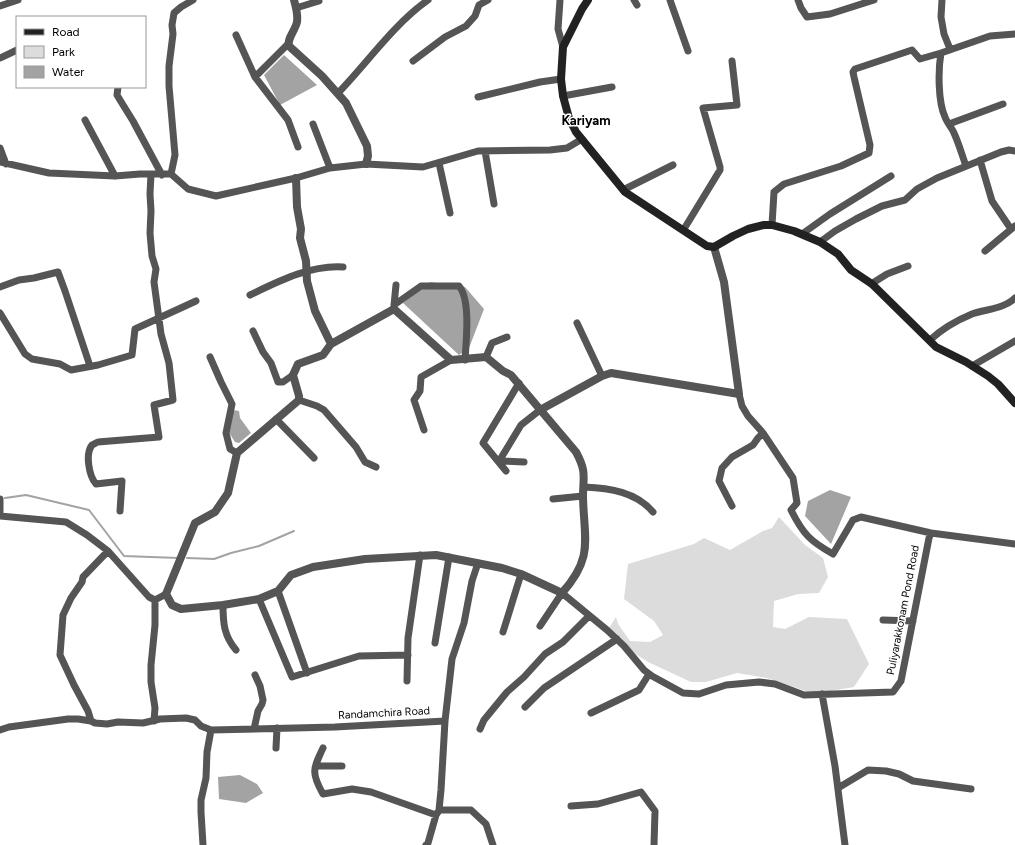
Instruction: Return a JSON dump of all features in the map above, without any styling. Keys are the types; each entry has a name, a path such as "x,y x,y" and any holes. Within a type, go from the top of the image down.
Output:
{"main road":[{"path":"588,0 582,9 564,47 561,79 563,96 569,118 576,132 623,190 708,246 714,247 748,229 772,225 802,234 820,242 838,254 851,270 871,284 936,347 972,366 998,384 1015,403"}],"street":[{"path":"0,6 18,0"},
{"path":"171,174 175,155 169,86 169,66 173,34 172,25 174,13 180,7 193,0"},
{"path":"338,93 396,28 418,7 428,0"},
{"path":"413,61 445,37 466,26 474,16 479,5 488,0"},
{"path":"560,0 558,29 564,47"},
{"path":"670,0 688,51"},
{"path":"798,0 807,17 830,14 874,0"},
{"path":"256,77 288,44 288,40 294,31 297,22 295,4 319,1"},
{"path":"945,2 941,17 944,34 950,49"},
{"path":"772,225 774,192 779,187 784,184 840,166 869,153 869,141 854,77 855,69 912,50 920,58 941,53 990,36 1015,34"},
{"path":"236,35 256,77 288,120 298,147"},
{"path":"288,44 322,76 346,103 367,146 368,156 366,164"},
{"path":"0,58 16,50"},
{"path":"941,53 939,71 940,95 944,116 956,136 966,166"},
{"path":"684,229 720,170 703,108 737,105 732,61"},
{"path":"478,97 540,82 561,79"},
{"path":"563,96 612,87"},
{"path":"118,88 120,100 162,174"},
{"path":"949,124 1003,104"},
{"path":"85,120 115,176"},
{"path":"312,124 330,168"},
{"path":"0,148 3,163 49,174 115,176 171,174 188,189 216,196 296,178 330,168 366,164 423,167 478,150 550,150 567,148 582,139"},
{"path":"485,150 494,204"},
{"path":"820,242 835,231 882,206 905,200 917,189 937,178 1001,152 1009,150 1015,151"},
{"path":"980,160 992,201 1013,227 985,251"},
{"path":"439,162 450,213"},
{"path":"623,190 673,166"},
{"path":"120,511 122,481 96,484 90,471 89,455 92,445 98,442 159,437 154,405 173,400 169,363 162,334 154,282 156,269 152,256 150,233 151,174"},
{"path":"802,234 830,214 891,176"},
{"path":"296,178 297,207 301,229 300,238 306,261 307,281 315,311 331,344"},
{"path":"714,247 724,282 739,394 742,406 748,416 763,433 793,478 797,503 791,510 800,528 815,544 833,554 853,520 861,517 931,533 1015,544"},
{"path":"250,295 306,270 330,266 343,267"},
{"path":"871,284 887,274 908,266"},
{"path":"0,287 19,280 58,272 90,366"},
{"path":"394,307 396,285"},
{"path":"253,331 263,352 271,363 278,382 283,382 293,375 298,364 323,355 331,344 394,307 421,286 459,286 462,290 465,303 467,324 465,360"},
{"path":"930,340 942,328 973,314 1005,304 1015,298"},
{"path":"0,313 25,354 32,359 60,364 71,370 132,355 136,328 196,301"},
{"path":"394,307 451,360"},
{"path":"577,324 602,376"},
{"path":"486,357 492,343 507,337"},
{"path":"972,366 1015,341"},
{"path":"210,357 232,404 226,433 230,449 237,453"},
{"path":"424,430 414,400 420,391 421,377 451,360 486,357 503,371 511,375 576,452 584,469 583,496 586,549 580,569 540,626"},
{"path":"524,462 508,462 504,461 502,458 521,425 540,410 610,373 739,394"},
{"path":"293,375 299,400"},
{"path":"506,471 483,443 519,384"},
{"path":"155,600 166,594 195,523 215,512 228,493 237,453 299,400"},
{"path":"299,400 324,410 356,447 365,462 376,467"},
{"path":"276,419 314,458"},
{"path":"732,506 719,481 722,468 732,457 753,445 763,433"},
{"path":"584,487 602,488 627,494 646,504 653,512"},
{"path":"553,499 583,496"},
{"path":"0,499 0,516 66,522 87,535 108,551 149,597 155,600"},
{"name":"Puliyarakkonam Pond Road","path":"822,694 893,692 901,681 931,533"},
{"path":"91,721 88,711 61,657 64,615 76,588 82,582 83,577 108,551"},
{"path":"166,594 172,605 181,609 222,605 259,599 278,591 291,575 313,567 365,559 436,554 502,568 521,574 562,594 616,639 644,670 683,693 699,694 726,685 759,682 775,684 804,695 822,694 835,766 845,845"},
{"path":"408,681 408,638 420,555"},
{"path":"435,643 449,557"},
{"name":"Randamchira Road","path":"211,730 405,724 446,721 452,659 464,623 472,581 478,563"},
{"path":"503,632 521,574"},
{"path":"278,591 307,672"},
{"path":"259,599 292,677 359,656 408,655"},
{"path":"154,721 155,708 151,682 151,665 155,625 155,600"},
{"path":"222,605 223,626 231,644 236,650"},
{"path":"480,729 484,720 506,692 524,677 545,654 563,642 589,616"},
{"path":"883,620 913,621"},
{"path":"525,707 544,688 616,639"},
{"path":"591,713 639,690 649,674"},
{"path":"254,729 258,711 263,700 260,686 255,675"},
{"path":"0,730 9,727 68,719 107,724 118,722 143,723 172,718 191,718 198,722 201,726 211,730 207,752 206,778 200,812 203,845"},
{"path":"426,845 428,843 437,812 442,786 443,748 446,721"},
{"path":"276,748 278,728"},
{"path":"323,748 314,773 317,784 323,794 352,789 371,792 437,812 471,810 486,824 493,845"},
{"path":"316,766 342,766"},
{"path":"838,788 868,770 886,771 900,774 913,781 971,789"},
{"path":"571,806 598,804 641,792 655,811 654,845"}],"green space":[{"path":"779,517 805,545 823,558 828,577 819,593 798,594 774,601 773,627 785,629 809,617 847,619 869,664 854,687 825,692 806,691 767,678 737,673 706,682 691,682 648,662 631,651 609,628 616,617 618,624 630,641 650,642 663,635 654,621 624,599 628,564 694,544 704,538 730,550 763,531 772,528"}],"water":[{"path":"284,55 317,85 280,105 264,75"},
{"path":"430,282 465,287 484,309 469,348 459,355 403,303"},
{"path":"233,410 239,411 240,418 251,433 239,443 235,442 228,431"},
{"path":"830,490 851,497 831,544 805,516 808,501"},
{"path":"240,775 257,784 263,793 246,803 219,799 218,777"}],"waterway":[{"path":"5,498 26,495 89,510 124,556 178,558"},
{"path":"187,558 214,559 259,546 294,531"}],"district":[{"name":"Kariyam","path":"586,120"}]}
